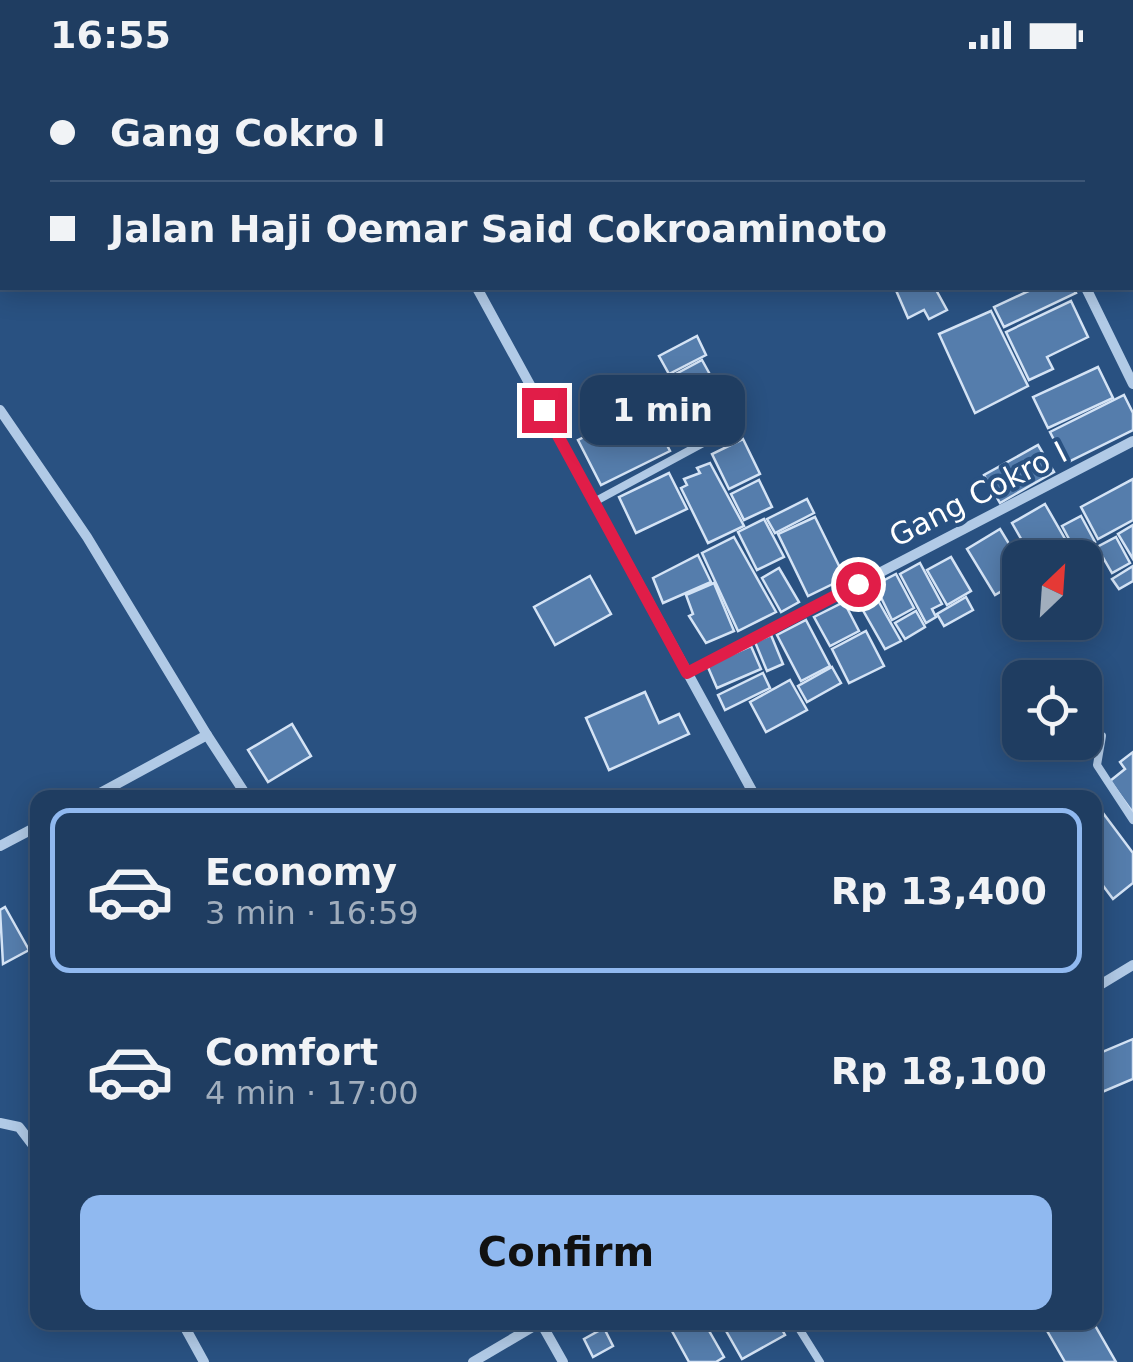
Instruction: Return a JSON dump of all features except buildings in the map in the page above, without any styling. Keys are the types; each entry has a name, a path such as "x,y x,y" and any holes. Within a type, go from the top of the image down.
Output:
{"street":[{"path":"478,290 752,790"},
{"path":"1087,290 1133,384"},
{"path":"0,410 87,537 243,790"},
{"name":"Gang Cokro I","path":"687,673 1133,442"},
{"path":"105,790 208,735"},
{"path":"0,846 30,830"},
{"path":"1102,984 1133,965"},
{"path":"0,1122 19,1127 30,1141"},
{"path":"186,1330 204,1362"},
{"path":"473,1362 527,1330"},
{"path":"545,1330 563,1362"}],"lane":[{"path":"594,502 718,435"},
{"path":"1098,760 1133,820"},
{"path":"800,1330 820,1362"}],"route":[{"path":"544,410 687,673 858,584"}]}
